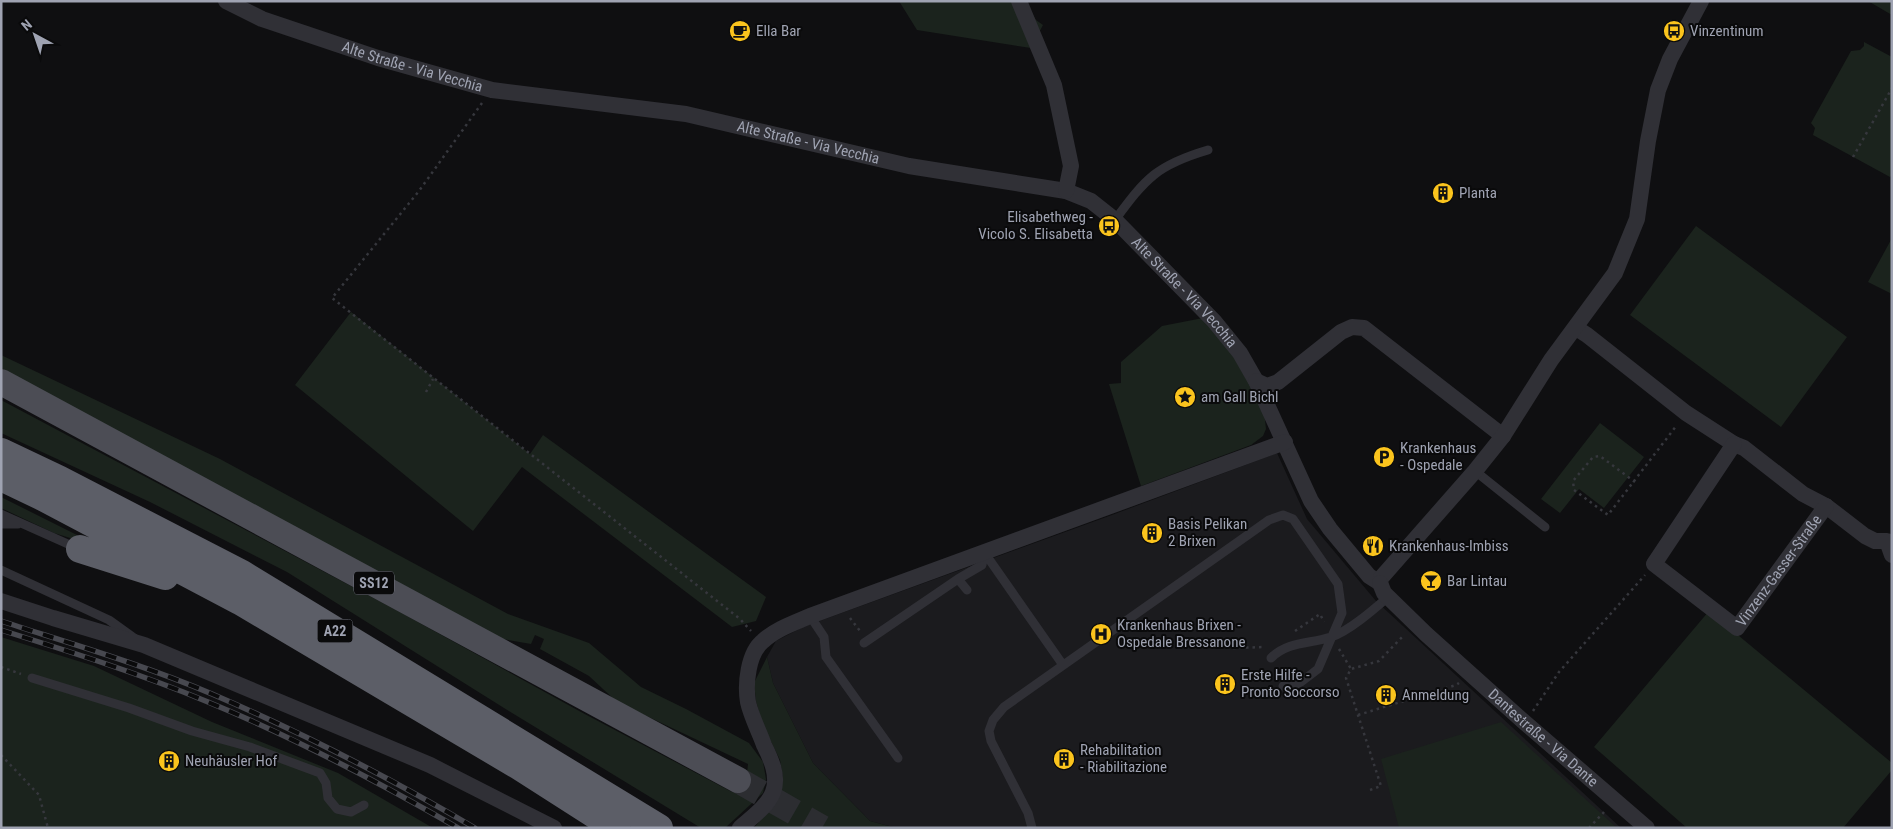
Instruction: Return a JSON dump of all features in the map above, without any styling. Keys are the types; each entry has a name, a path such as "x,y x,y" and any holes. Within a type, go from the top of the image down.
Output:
{"highway":[{"name":"A22","path":"1,452 60,480 242,574 659,828"},
{"name":"A22","path":"1,477 45,498 240,601 519,766 616,828"},
{"path":"80,549 107,556 240,601"}],"main road":[{"name":"SS12","path":"1,382 738,780"}],"street":[{"name":"Alte Straße - Via Vecchia","path":"226,1 262,19 378,58 492,90 686,114 909,166 1066,191 1091,202 1115,220 1214,321 1240,353 1256,381 1312,501 1330,529 1369,576 1384,590"},
{"path":"1019,1 1054,85 1071,166 1066,191"},
{"path":"1384,590 1381,578 1475,471 1503,436 1551,360 1614,273 1637,218 1648,141 1658,90 1670,59 1701,1"},
{"path":"1256,381 1267,386 1278,382 1340,332 1352,327 1364,328 1503,436"},
{"path":"1576,328 1588,335 1686,412 1734,444 1744,448 1803,494 1826,506 1865,536 1875,541 1887,541 1892,555"},
{"path":"748,825 773,793 775,779 772,763 748,702 748,675 754,654 761,642 778,631 810,616 1285,442"},
{"path":"1654,564 1734,444"},
{"name":"Vinzenz-Gasser-Straße","path":"1654,564 1737,628 1826,506"},
{"name":"Dantestraße - Via Dante","path":"1384,590 1415,623 1469,672 1647,828"},
{"path":"1,601 144,645 388,754 430,765 554,828"}],"lane":[{"path":"1115,220 1148,178 1160,169 1184,157 1208,150"},
{"path":"1475,471 1545,527"},
{"path":"1,514 80,549"},
{"path":"1032,828 1028,813 991,741 989,731 993,720 1004,707 1063,665 1269,520 1283,515 1293,519 1338,584 1342,614 1318,669 1301,682 1290,687 1283,686"},
{"path":"1,524 22,524"},
{"path":"864,643 958,579 982,565 984,552"},
{"path":"984,552 1045,631 1063,665"},
{"path":"1,570 109,620 144,645"},
{"path":"958,579 967,590"},
{"path":"1271,658 1288,646 1333,637 1362,619 1384,590"},
{"path":"810,616 824,637 826,657 898,758"},
{"path":"32,678 129,708 192,731 250,747 320,773 326,783 328,798 337,810 351,812 364,805"}],"path":[{"path":"1853,157 1892,88"},
{"path":"492,90 419,191 332,298 740,619 761,642"},
{"path":"426,392 433,378"},
{"path":"1635,482 1600,456 1593,457 1573,481 1574,490 1608,515 1635,482 1686,412"},
{"path":"1524,721 1537,708 1559,672 1654,564"},
{"path":"843,620 848,616 860,631"},
{"path":"1370,790 1381,786 1346,678 1351,669 1379,661 1415,623"},
{"path":"1,667 32,678"},
{"path":"1358,715 1456,685 1469,672"},
{"path":"1,756 39,796 48,828"},
{"path":"1589,828 1615,800"}],"shaded area":[{"path":"899,1 1025,1 1036,20 1043,25 1031,48 917,30"},
{"path":"1868,1 1892,1 1892,15"},
{"path":"1864,42 1892,57 1892,175 1890,177 1813,135 1815,128 1811,123 1851,51 1860,50 1864,46"},
{"path":"1696,226 1847,337 1781,427 1630,315"},
{"path":"1892,238 1892,294 1868,282"},
{"path":"351,312 530,454 543,435 766,597 756,621 732,627 522,467 473,531 295,385"},
{"name":"am Gall Bichl","path":"1203,318 1238,362 1264,411 1266,429 1263,436 1251,445 1141,486 1109,384 1121,383 1121,362 1162,326"},
{"path":"1,355 220,459 508,614 589,643 641,687 749,743 763,762 766,779 763,793 725,828 701,828 504,708 287,572 150,502 1,433 1,400 396,610 581,712 732,792 746,783 748,764 617,702 589,676 540,649 544,639 535,635 531,644 497,638 113,431 1,368"},
{"path":"1600,423 1644,457 1604,508 1579,489 1560,513 1541,499"},
{"name":"Krankenhaus Brixen - Ospedale Bressanone","path":"1277,453 1307,519 1376,601 1621,828 896,828 870,821 813,763 773,683 767,657 776,641 803,627"},
{"path":"1,497 85,539 83,542 54,533 1,508"},
{"path":"1709,611 1892,763 1892,770 1843,828 1687,828 1594,747"},
{"path":"1,637 94,666 212,722 338,773 433,828 1,828"},
{"path":"767,657 773,683 813,763 870,821 896,828 754,828 775,803 783,777 780,760 762,723 756,701 754,683"},
{"path":"1501,722 1617,828 1399,828 1381,759"}],"tunnel":[{"path":"738,780 822,828"}],"railway":[{"path":"1,621 134,664 212,694 280,724 346,757 411,791 475,828"},
{"path":"1,630 132,673 240,716 335,761 458,828"}],"place":[{"name":"Ella Bar","path":"740,31"},
{"name":"Vinzentinum","path":"1674,31"},
{"name":"Planta","path":"1443,193"},
{"name":"Elisabethweg - Vicolo S. Elisabetta","path":"1109,226"},
{"name":"am Gall Bichl","path":"1185,397"},
{"name":"Krankenhaus - Ospedale","path":"1384,457"},
{"name":"Basis Pelikan 2 Brixen","path":"1152,533"},
{"name":"Krankenhaus-Imbiss","path":"1373,546"},
{"name":"Bar Lintau","path":"1431,581"},
{"name":"Krankenhaus Brixen - Ospedale Bressanone","path":"1101,634"},
{"name":"Erste Hilfe - Pronto Soccorso","path":"1225,684"},
{"name":"Anmeldung","path":"1386,695"},
{"name":"Rehabilitation - Riabilitazione","path":"1064,759"},
{"name":"Neuhäusler Hof","path":"169,761"}]}
